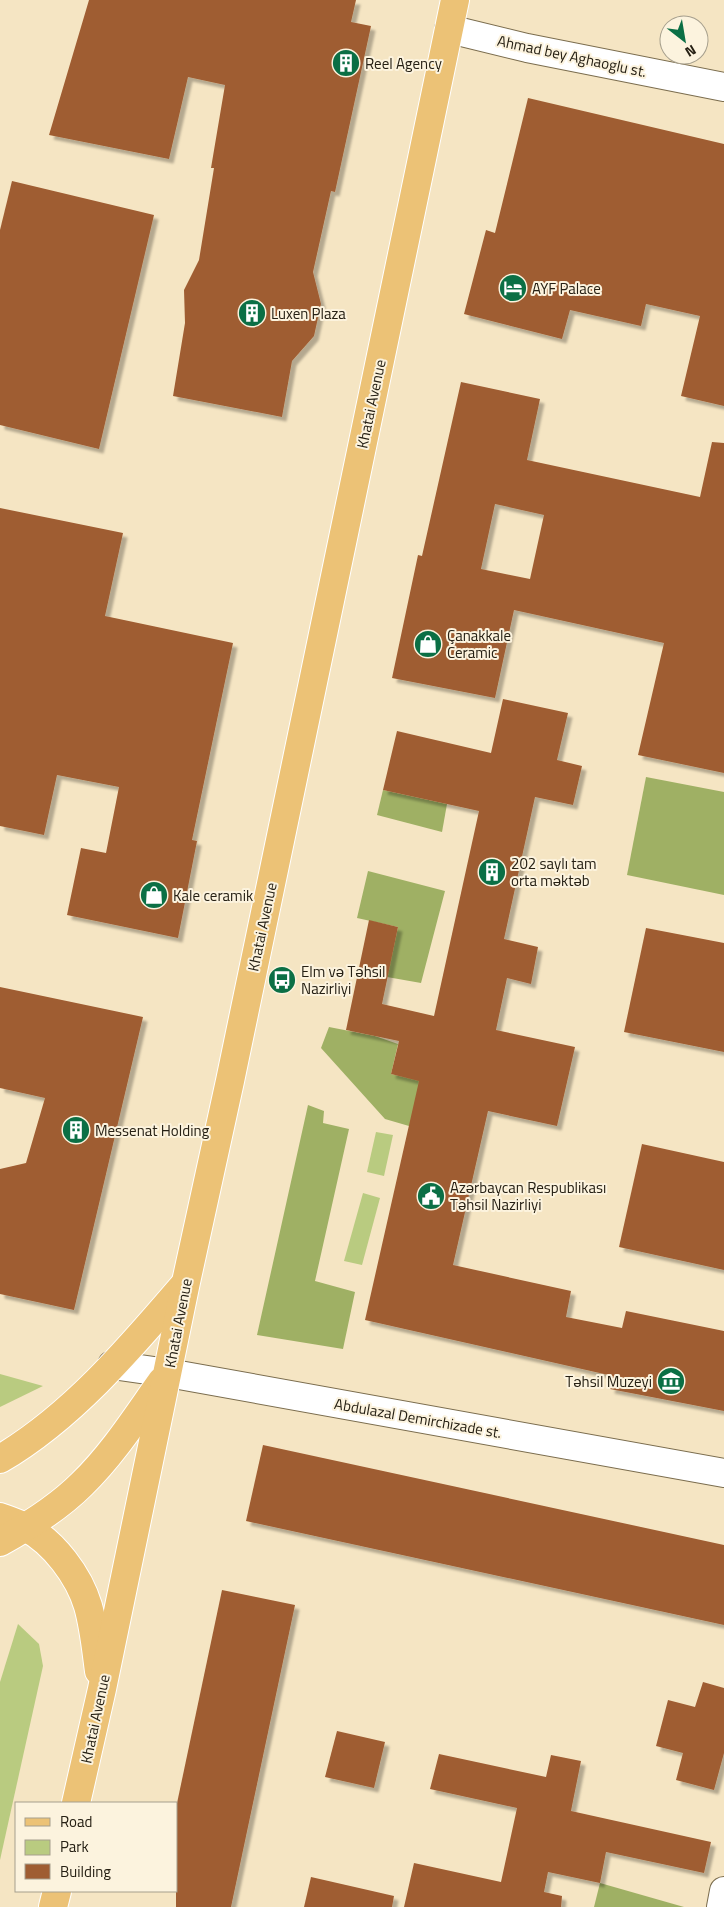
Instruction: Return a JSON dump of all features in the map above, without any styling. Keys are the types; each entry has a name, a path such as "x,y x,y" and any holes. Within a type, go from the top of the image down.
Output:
{"main road":[{"name":"Khatai Avenue","path":"76,1802 102,1690 455,0"},
{"path":"0,1459 42,1431 81,1397 155,1319 186,1282"},
{"path":"0,1542 55,1507 82,1484 117,1444 168,1373"},
{"path":"0,1517 26,1527 58,1553 76,1579 88,1605 102,1690"},
{"path":"53,1907 56,1892"}],"street":[{"name":"Ahmad bey Aghaoglu st.","path":"449,29 527,48 724,87"},
{"name":"Abdulazal Demirchizade st.","path":"112,1365 168,1373 724,1473"},
{"path":"721,1907 724,1891"}],"green space":[{"path":"646,777 724,792 724,895 627,875"},
{"path":"383,790 447,804 442,832 377,815"},
{"path":"368,871 445,891 421,983 387,977 398,927 357,918"},
{"path":"329,1027 375,1036 398,1044 391,1074 436,1084 409,1126 385,1119 321,1048"},
{"path":"308,1105 324,1111 323,1123 349,1129 315,1281 355,1292 343,1349 257,1335"},
{"path":"376,1132 393,1135 384,1176 367,1172"},
{"path":"363,1193 380,1198 362,1265 344,1261"},
{"path":"0,1374 43,1386 0,1407"},
{"path":"18,1624 39,1644 43,1666 0,1860 0,1682"},
{"path":"600,1883 684,1907 594,1907"}],"building":[{"path":"89,0 356,0 351,22 371,26 335,192 331,191 313,272 321,304 314,336 292,361 282,417 173,396 185,323 184,290 199,260 214,168 211,168 225,85 188,77 169,159 49,135"},
{"path":"528,98 724,144 724,406 681,396 700,316 646,304 641,326 570,310 562,339 464,314 486,230 495,233"},
{"path":"12,181 154,215 99,449 0,425 0,230"},
{"path":"461,382 540,399 527,460 700,497 712,442 724,443 724,773 638,755 664,643 514,610 495,698 392,678 418,555 422,556","holes":["495,504 544,515 530,579 481,569"]},
{"path":"0,508 123,533 105,616 233,643 192,840 197,841 178,938 67,915 81,848 106,853 119,787 57,775 44,835 0,826"},
{"path":"503,699 568,713 557,760 582,766 573,805 535,797 504,939 538,947 531,984 507,978 496,1030 575,1047 557,1126 488,1111 453,1265 571,1291 566,1317 622,1328 626,1311 724,1331 724,1411 610,1389 613,1376 365,1320 419,1081 391,1074 399,1041 346,1030 369,920 398,927 382,1004 434,1016 479,811 383,790 397,731 491,753"},
{"path":"646,928 724,943 724,1052 624,1032"},
{"name":"Messenat Holding","path":"0,987 143,1017 74,1310 0,1294 0,1169 26,1163 45,1098 0,1088"},
{"path":"642,1144 724,1162 724,1270 619,1247"},
{"path":"263,1445 724,1545 724,1625 246,1521"},
{"path":"222,1590 295,1605 231,1907 176,1907 176,1892 178,1892 177,1802"},
{"path":"703,1682 724,1688 724,1753 714,1790 676,1780 683,1753 656,1746 668,1700 695,1707"},
{"path":"337,1731 385,1742 374,1788 325,1777"},
{"path":"439,1754 546,1777 551,1755 581,1761 571,1811 711,1842 704,1873 606,1852 600,1883 548,1872 544,1892 562,1896 561,1907 404,1907 414,1863 501,1882 517,1808 430,1789"},
{"path":"311,1877 394,1896 392,1907 304,1907"}],"place":[{"name":"Reel Agency","path":"346,63"},
{"name":"AYF Palace","path":"513,288"},
{"name":"Luxen Plaza","path":"252,313"},
{"name":"Çanakkale Ceramic","path":"428,644"},
{"name":"202 saylı tam orta məktəb","path":"492,872"},
{"name":"Kale ceramik","path":"154,895"},
{"name":"Elm və Təhsil Nazirliyi","path":"282,980"},
{"name":"Messenat Holding","path":"76,1130"},
{"name":"Azərbaycan Respublikası Təhsil Nazirliyi","path":"431,1196"},
{"name":"Təhsil Muzeyi","path":"671,1381"}]}
